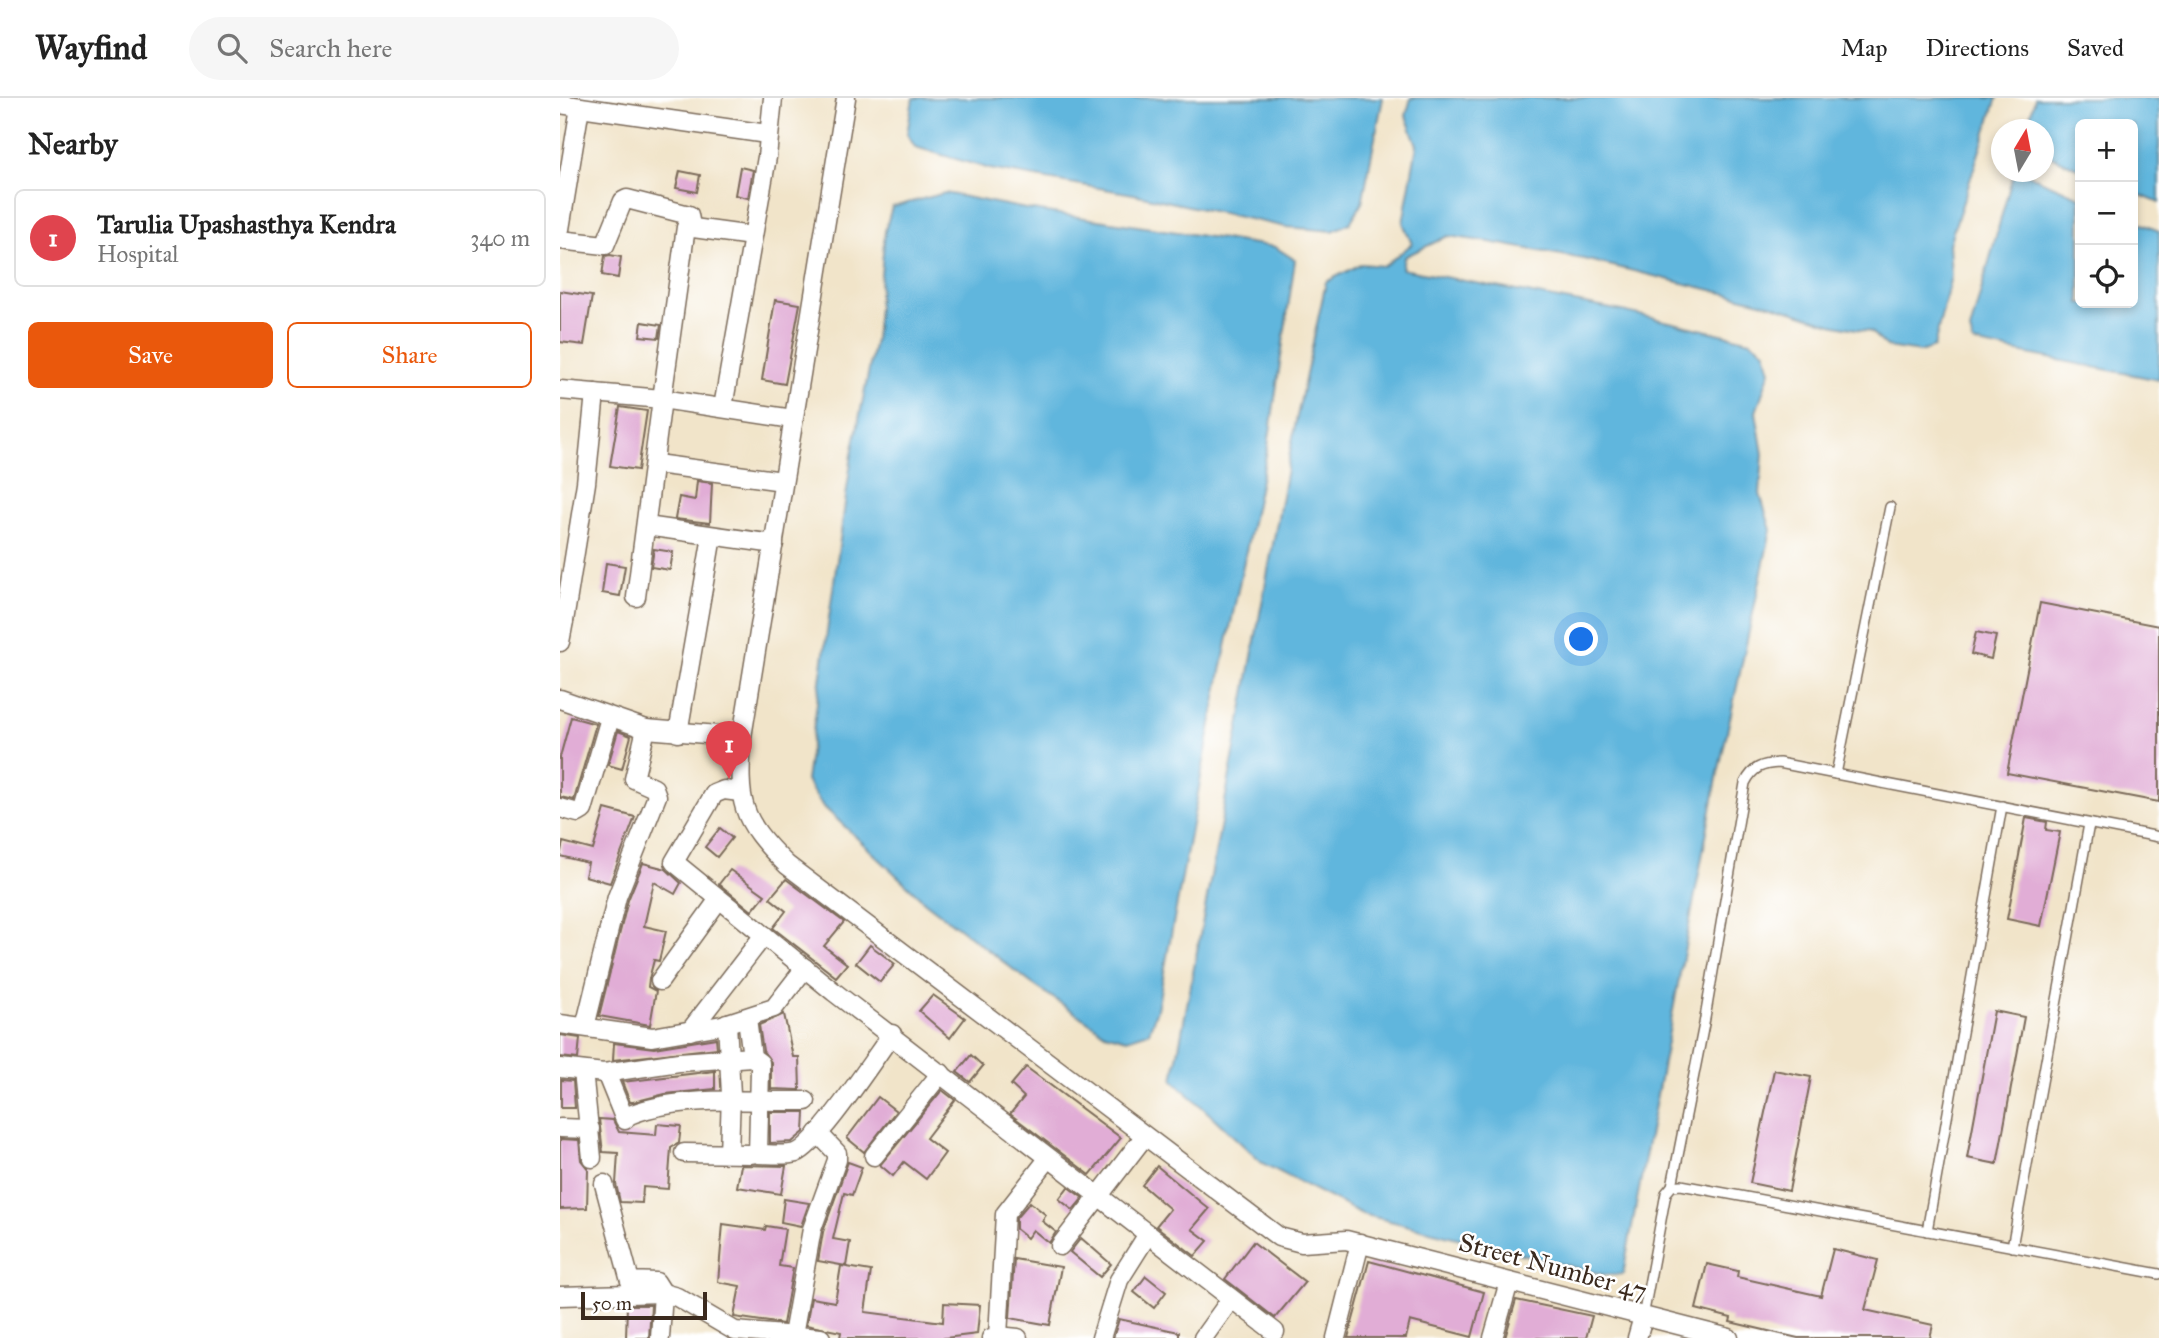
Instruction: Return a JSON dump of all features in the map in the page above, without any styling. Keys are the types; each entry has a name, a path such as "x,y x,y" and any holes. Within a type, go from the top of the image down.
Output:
{"street":[{"path":"723,407 767,157 773,98"},
{"path":"846,98 742,737 740,792 724,790 714,794 673,860 805,968 1048,1159 1275,1332"},
{"path":"560,104 768,134"},
{"path":"560,229 580,107"},
{"path":"560,240 605,244 622,201 627,199 689,215 691,226"},
{"path":"636,597 656,464 685,231 691,226 752,236"},
{"path":"560,390 662,399 793,419"},
{"path":"560,642 586,483 596,393"},
{"path":"656,464 783,481"},
{"path":"646,526 774,544"},
{"path":"677,733 712,536"},
{"path":"560,699 646,729 742,737"},
{"path":"560,808 578,813 583,810 610,718"},
{"path":"584,1027 617,897 657,796 654,788 634,779 646,729"},
{"name":"Street Number 47","path":"740,792 744,809 755,831 787,865 1279,1237 1302,1243 1334,1239 1363,1244 1729,1338"},
{"path":"660,981 719,899"},
{"path":"690,1031 764,935"},
{"path":"560,1024 643,1036 690,1031 727,1023 747,1018 781,1002 805,968"},
{"path":"747,1018 752,1057"},
{"path":"727,1023 731,1103 729,1153"},
{"path":"560,1068 606,1073 679,1062 752,1057 760,1063 758,1154 797,1152 818,1133 892,1034"},
{"path":"583,1071 592,1158"},
{"path":"606,1073 625,1119 647,1108 710,1101 806,1101"},
{"path":"874,1156 941,1073"},
{"path":"560,1128 590,1129"},
{"path":"793,1335 811,1233 837,1160 837,1153 818,1133"},
{"path":"1060,1246 1144,1136"},
{"path":"684,1153 751,1154"},
{"path":"1018,1338 994,1337 1005,1214 1048,1159"},
{"path":"604,1184 630,1281 656,1282 663,1293 660,1338"},
{"path":"1101,1338 1119,1280 1148,1234"},
{"path":"1336,1338 1363,1244"},
{"path":"1493,1338 1509,1282"},
{"path":"560,1296 663,1293 677,1297 734,1331 821,1338"},
{"path":"1203,1338 1231,1298"},
{"path":"1637,1338 1643,1317"}],"lane":[{"path":"1836,774 1890,507"},
{"path":"1643,1317 1704,1024 1745,783 1750,773 1762,764 1779,763 2159,837"},
{"path":"1927,1231 2002,806"},
{"path":"2012,1247 2089,824"},
{"path":"1672,1186 1692,1185 2159,1274"}],"water":[{"path":"913,98 1383,98 1362,203 1350,223 1333,231 1286,227 1133,194 990,169 915,147 907,134"},
{"path":"1411,98 1997,98 1949,244 1951,276 1934,347 1920,352 1887,347 1871,332 1831,324 1773,305 1584,259 1448,236 1404,257 1402,269 1622,311 1751,341 1765,351 1770,371 1756,412 1763,454 1760,494 1771,530 1717,778 1623,1274 1605,1275 1362,1214 1262,1163 1173,1080 1295,426 1326,282 1361,264 1384,266 1412,244 1403,223 1417,145 1406,116"},
{"path":"2035,98 2159,98 2159,203 2138,194 2138,119 2075,119 2075,167 2054,157 2054,119 2030,119"},
{"path":"2011,182 2045,182 2075,195 2075,308 2138,308 2138,222 2159,231 2159,380 1973,343 1970,331"},
{"path":"945,193 1026,209 1275,247 1295,260 1268,446 1222,666 1157,1009 1149,1032 1127,1039 1105,1033 1031,983 925,902 822,805 806,781 852,454 875,340 885,231 892,207"}],"building":[{"path":"740,167 753,170 748,198 735,195"},
{"path":"680,171 700,175 697,192 676,188"},
{"path":"605,256 621,257 618,278 602,275"},
{"path":"560,291 592,296 584,345 560,342"},
{"path":"775,300 800,304 785,384 762,380"},
{"path":"642,322 661,325 659,338 640,336"},
{"path":"620,407 647,411 638,470 610,466"},
{"path":"697,481 712,483 710,523 675,519 679,497 695,500"},
{"path":"654,549 673,552 670,570 651,567"},
{"path":"606,563 625,566 620,596 602,593"},
{"path":"2040,603 2159,626 2159,802 2007,773"},
{"path":"1976,632 1996,636 1991,659 1971,654"},
{"path":"571,717 596,724 574,800 560,797 560,757"},
{"path":"618,731 631,736 622,769 608,765"},
{"path":"605,809 635,817 610,883 585,876 588,863 560,856 563,842 593,850"},
{"path":"2026,818 2047,822 2046,830 2060,832 2041,926 2007,919"},
{"path":"720,828 732,838 717,857 705,847"},
{"path":"643,863 666,869 681,883 675,894 654,882 644,926 666,931 659,961 654,960 649,979 648,987 656,991 650,1025 599,1016 628,900"},
{"path":"730,870 765,895 752,911 719,884"},
{"path":"786,879 844,922 824,946 847,964 836,977 773,928 786,911 770,898"},
{"path":"870,945 895,964 880,982 856,963"},
{"path":"933,995 965,1018 950,1038 919,1011"},
{"path":"1994,1011 2024,1017 1997,1164 1967,1158"},
{"path":"784,1014 793,1057 799,1057 800,1090 771,1089 771,1062 763,1051 759,1025"},
{"path":"560,1035 580,1038 578,1059 560,1057"},
{"path":"716,1038 717,1048 613,1060 614,1043 654,1048"},
{"path":"971,1055 983,1066 970,1082 957,1072"},
{"path":"1026,1067 1121,1138 1090,1175 1010,1114 1024,1097 1011,1085"},
{"path":"1774,1070 1811,1077 1789,1191 1750,1183"},
{"path":"715,1071 715,1089 665,1094 633,1102 630,1102 622,1082"},
{"path":"561,1080 573,1081 575,1108 561,1108"},
{"path":"942,1090 955,1100 926,1138 945,1153 926,1179 904,1162 893,1176 880,1165"},
{"path":"878,1097 896,1111 864,1152 847,1138"},
{"path":"770,1112 805,1112 804,1132 792,1142 770,1143"},
{"path":"599,1119 613,1120 619,1132 656,1135 657,1124 681,1126 679,1143 671,1148 668,1189 643,1187 642,1203 620,1202 616,1184 618,1153 603,1152"},
{"path":"560,1139 579,1140 581,1160 588,1169 587,1208 560,1209"},
{"path":"848,1162 862,1167 852,1195 844,1193 833,1239 850,1242 846,1266 818,1261 823,1232"},
{"path":"741,1165 786,1166 781,1194 737,1187"},
{"path":"1157,1166 1209,1209 1192,1229 1208,1241 1195,1256 1156,1226 1170,1209 1142,1185"},
{"path":"1068,1187 1083,1198 1073,1210 1059,1199"},
{"path":"784,1199 809,1203 801,1226 781,1222"},
{"path":"1030,1202 1046,1215 1042,1221 1056,1232 1049,1243 1033,1230 1027,1238 1016,1229 1016,1218"},
{"path":"723,1224 765,1230 766,1226 785,1229 779,1266 793,1268 783,1324 734,1317 740,1286 718,1282"},
{"path":"1081,1238 1111,1264 1100,1277 1070,1252"},
{"path":"1253,1242 1305,1282 1275,1318 1225,1279"},
{"path":"1833,1249 1878,1260 1865,1310 1933,1325 1930,1338 1798,1338 1730,1322 1731,1318 1696,1309 1707,1264 1738,1271 1737,1277 1821,1296"},
{"path":"1014,1259 1061,1267 1050,1325 1010,1318"},
{"path":"1369,1261 1484,1292 1472,1337 1410,1321 1406,1338 1348,1338"},
{"path":"841,1266 871,1271 865,1312 943,1322 944,1303 980,1305 977,1334 945,1338 840,1338 841,1332 806,1325 811,1298 835,1302"},
{"path":"1146,1276 1166,1292 1154,1308 1134,1292"},
{"path":"1516,1300 1592,1316 1586,1338 1505,1338"},
{"path":"627,1305 651,1305 649,1338 626,1338"},
{"path":"1119,1319 1179,1332 1179,1338 1113,1338"}],"place":[{"name":"Tarulia Upashasthya Kendra","path":"729,779"}]}
